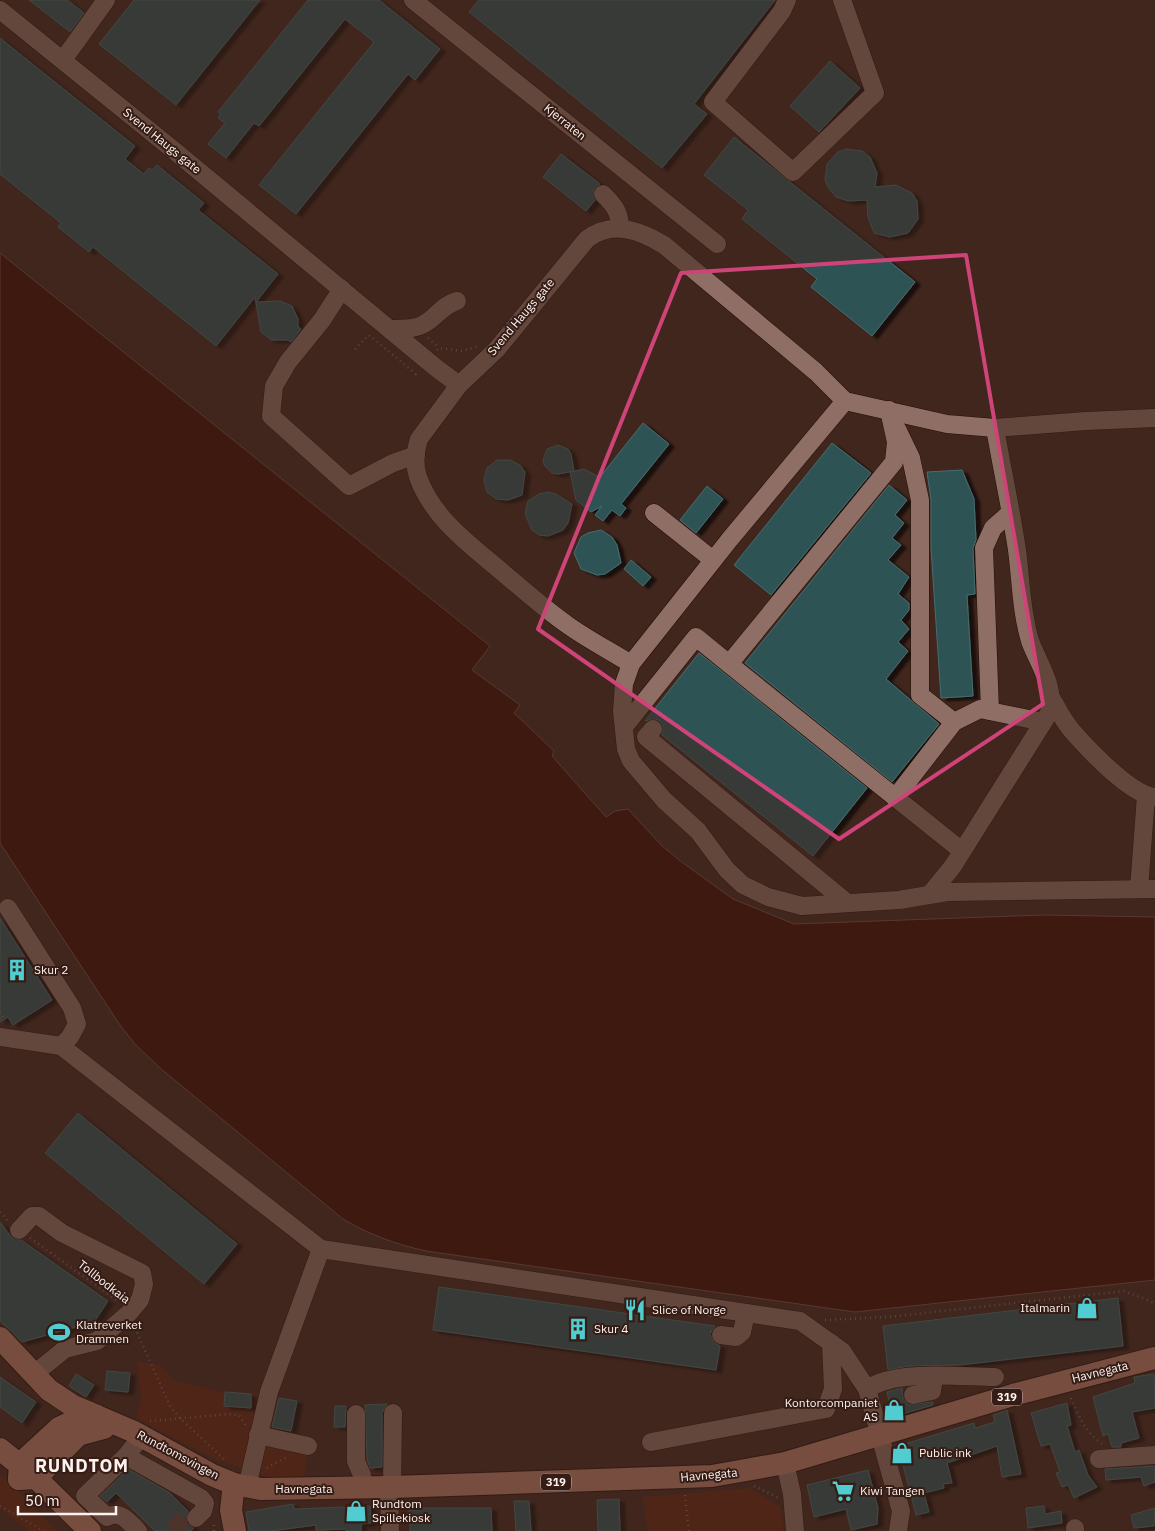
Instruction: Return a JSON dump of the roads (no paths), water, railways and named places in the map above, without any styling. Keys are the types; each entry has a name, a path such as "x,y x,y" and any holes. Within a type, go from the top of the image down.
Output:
{"main road":[{"path":"0,1338 77,1421 19,1471"},
{"name":"Havnegata","path":"243,1483 281,1489 362,1481 391,1483 702,1476 786,1463 1012,1395 1155,1358"},
{"name":"Rundtomsvingen","path":"77,1421 122,1426 212,1476 243,1483 231,1510 235,1531"},
{"path":"0,1449 69,1531"},
{"path":"19,1471 102,1526"}],"street":[{"path":"63,60 106,0"},
{"name":"Kjerraten","path":"413,0 716,244"},
{"path":"787,0 782,11 713,102 793,172 875,93 842,0"},
{"name":"Svend Haugs gate","path":"0,10 369,312"},
{"path":"603,194 615,206 620,215 620,228"},
{"name":"Svend Haugs gate","path":"631,664 568,625 449,527 424,490 418,476 416,455 419,440 459,385 497,349 587,239 603,230 620,228 639,232 664,245 816,372 845,401"},
{"path":"342,289 322,320 288,362 274,386 271,416 349,486 393,463 416,455"},
{"path":"397,328 411,329 424,325 441,308 457,301"},
{"path":"369,312 386,338 429,374 459,385"},
{"path":"369,312 397,328 441,358 459,385"},
{"path":"995,428 1017,552 1025,621 1052,699 1072,731 1124,780 1151,796 1147,889 931,893 899,900 802,906 768,897 743,885 727,870 698,831 664,800 631,761 626,750 622,711 624,684 631,664 713,560 845,401 947,424 995,428 1155,418"},
{"path":"729,664 894,462 896,442 889,410"},
{"path":"889,410 911,458 920,500 920,695 954,722"},
{"path":"654,513 713,560"},
{"path":"990,711 984,548 993,528 1010,513"},
{"path":"624,728 696,637 962,851"},
{"path":"931,893 962,851 1049,713 1052,699"},
{"path":"895,798 954,722 980,709 1043,722"},
{"path":"653,729 646,737 846,902"},
{"path":"3,906 72,1008 77,1024 70,1037 61,1046"},
{"path":"0,1037 61,1046 321,1249 800,1321 842,1351 867,1389 901,1512 898,1531"},
{"path":"19,1230 32,1216 39,1216 62,1234 142,1273 144,1284 140,1300 129,1313 97,1341 65,1349 42,1382"},
{"path":"243,1483 269,1392 321,1249"},
{"path":"721,1335 736,1337 742,1332 746,1313"},
{"path":"651,1442 826,1409 834,1389 831,1343"},
{"path":"867,1389 878,1382 909,1377 995,1377"},
{"path":"913,1396 932,1391 934,1377"},
{"path":"390,1531 393,1413"},
{"path":"356,1414 356,1461 362,1481"},
{"path":"138,1531 119,1514 114,1514 102,1526 85,1496 126,1456 142,1436"},
{"path":"257,1439 308,1446"},
{"path":"126,1456 194,1494 205,1503 204,1511 193,1516"},
{"path":"1099,1459 1155,1456"},
{"path":"786,1463 792,1494 795,1531"}],"tunnel":[{"path":"173,1531 190,1513"}],"place":[{"name":"Skur 2","path":"17,970"},
{"name":"Italmarin","path":"1087,1308"},
{"name":"Slice of Norge","path":"635,1310"},
{"name":"Skur 4","path":"578,1329"},
{"name":"Klatreverket Drammen","path":"59,1332"},
{"name":"Kontorcompaniet AS","path":"894,1410"},
{"name":"Public ink","path":"902,1453"},
{"name":"Kiwi Tangen","path":"843,1491"},
{"name":"Rundtom Spillekiosk","path":"356,1511"}],"district":[{"name":"RUNDTOM","path":"82,1466"}]}
